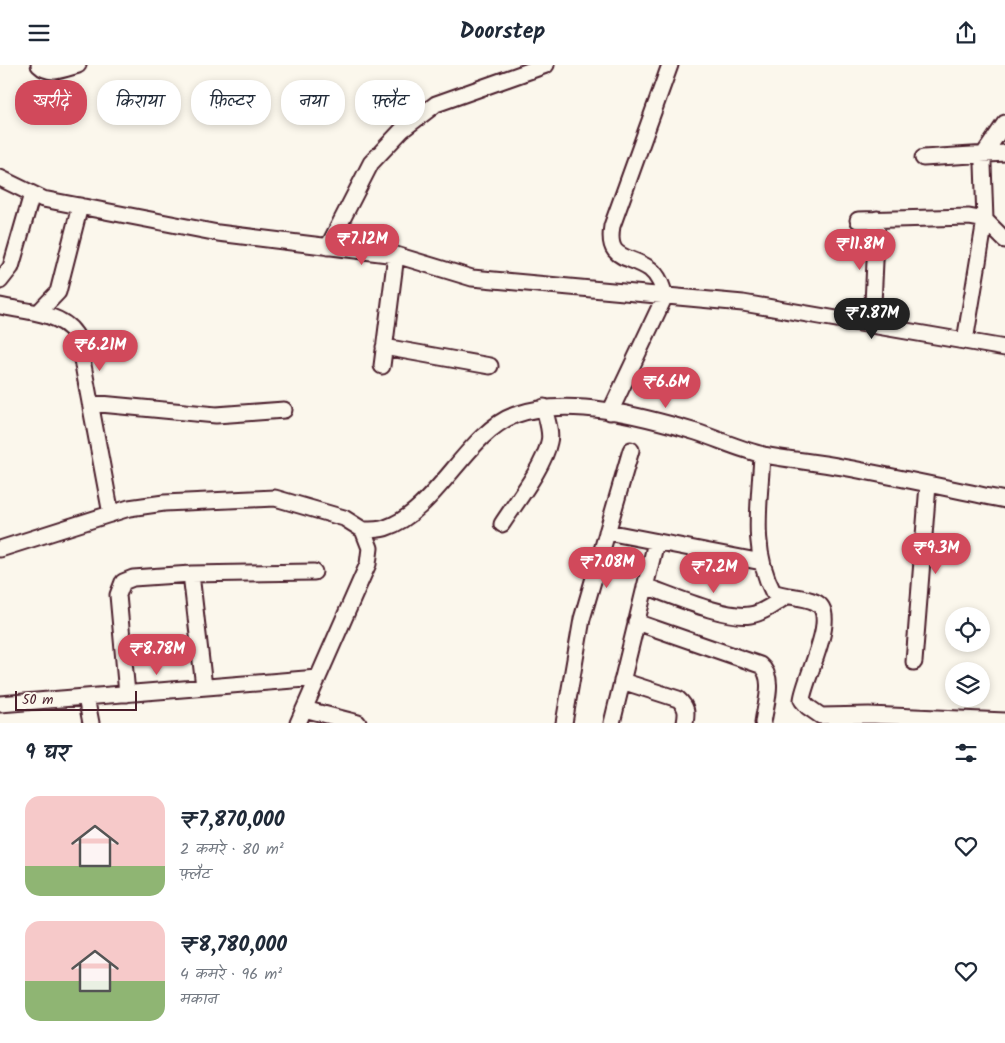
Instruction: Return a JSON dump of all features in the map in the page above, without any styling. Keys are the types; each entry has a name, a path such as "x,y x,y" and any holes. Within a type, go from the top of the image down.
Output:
{"street":[{"path":"39,65 45,71 54,72 78,65"},
{"path":"328,247 370,163 402,130 436,104 546,65"},
{"path":"610,412 666,296 660,281 650,269 621,256 613,248 610,239 612,226 670,65"},
{"path":"965,341 985,220 984,154 1005,123"},
{"path":"923,158 1005,153"},
{"path":"0,178 43,199 80,207 218,233 396,255 472,278 743,303 1005,348"},
{"path":"0,281 11,267 32,194"},
{"path":"38,313 58,292 80,207"},
{"path":"858,220 963,216 985,220 1005,240"},
{"path":"872,325 877,219"},
{"path":"382,366 396,255"},
{"path":"0,306 38,313 64,323 75,334 80,349 111,514"},
{"path":"384,347 490,366"},
{"path":"90,403 216,415 284,410"},
{"path":"502,524 533,475 549,443 550,434 544,407"},
{"path":"363,531 386,528 407,516 432,494 492,427 514,415 544,407 564,407 610,412 694,432 762,455 843,467 1005,500"},
{"path":"564,723 582,619 631,450"},
{"path":"762,455 757,545 766,578 773,592 785,597 814,601 822,607 826,615 816,656 803,689 802,700 808,707 822,716 869,715 1005,721"},
{"path":"914,663 928,485"},
{"path":"0,549 129,508 164,503 275,498 344,518 363,531 370,548 368,564 301,716 358,723"},
{"path":"607,532 762,562"},
{"path":"612,723 656,542"},
{"path":"127,693 118,595 123,582 133,578 191,574 314,573"},
{"path":"191,574 204,687"},
{"path":"644,587 727,614 749,615 762,612 785,597"},
{"path":"636,622 760,665 768,673 769,681 763,723"},
{"path":"0,704 317,678"},
{"path":"622,681 678,699 685,705 687,712 684,723"},
{"path":"86,697 91,723"}]}
